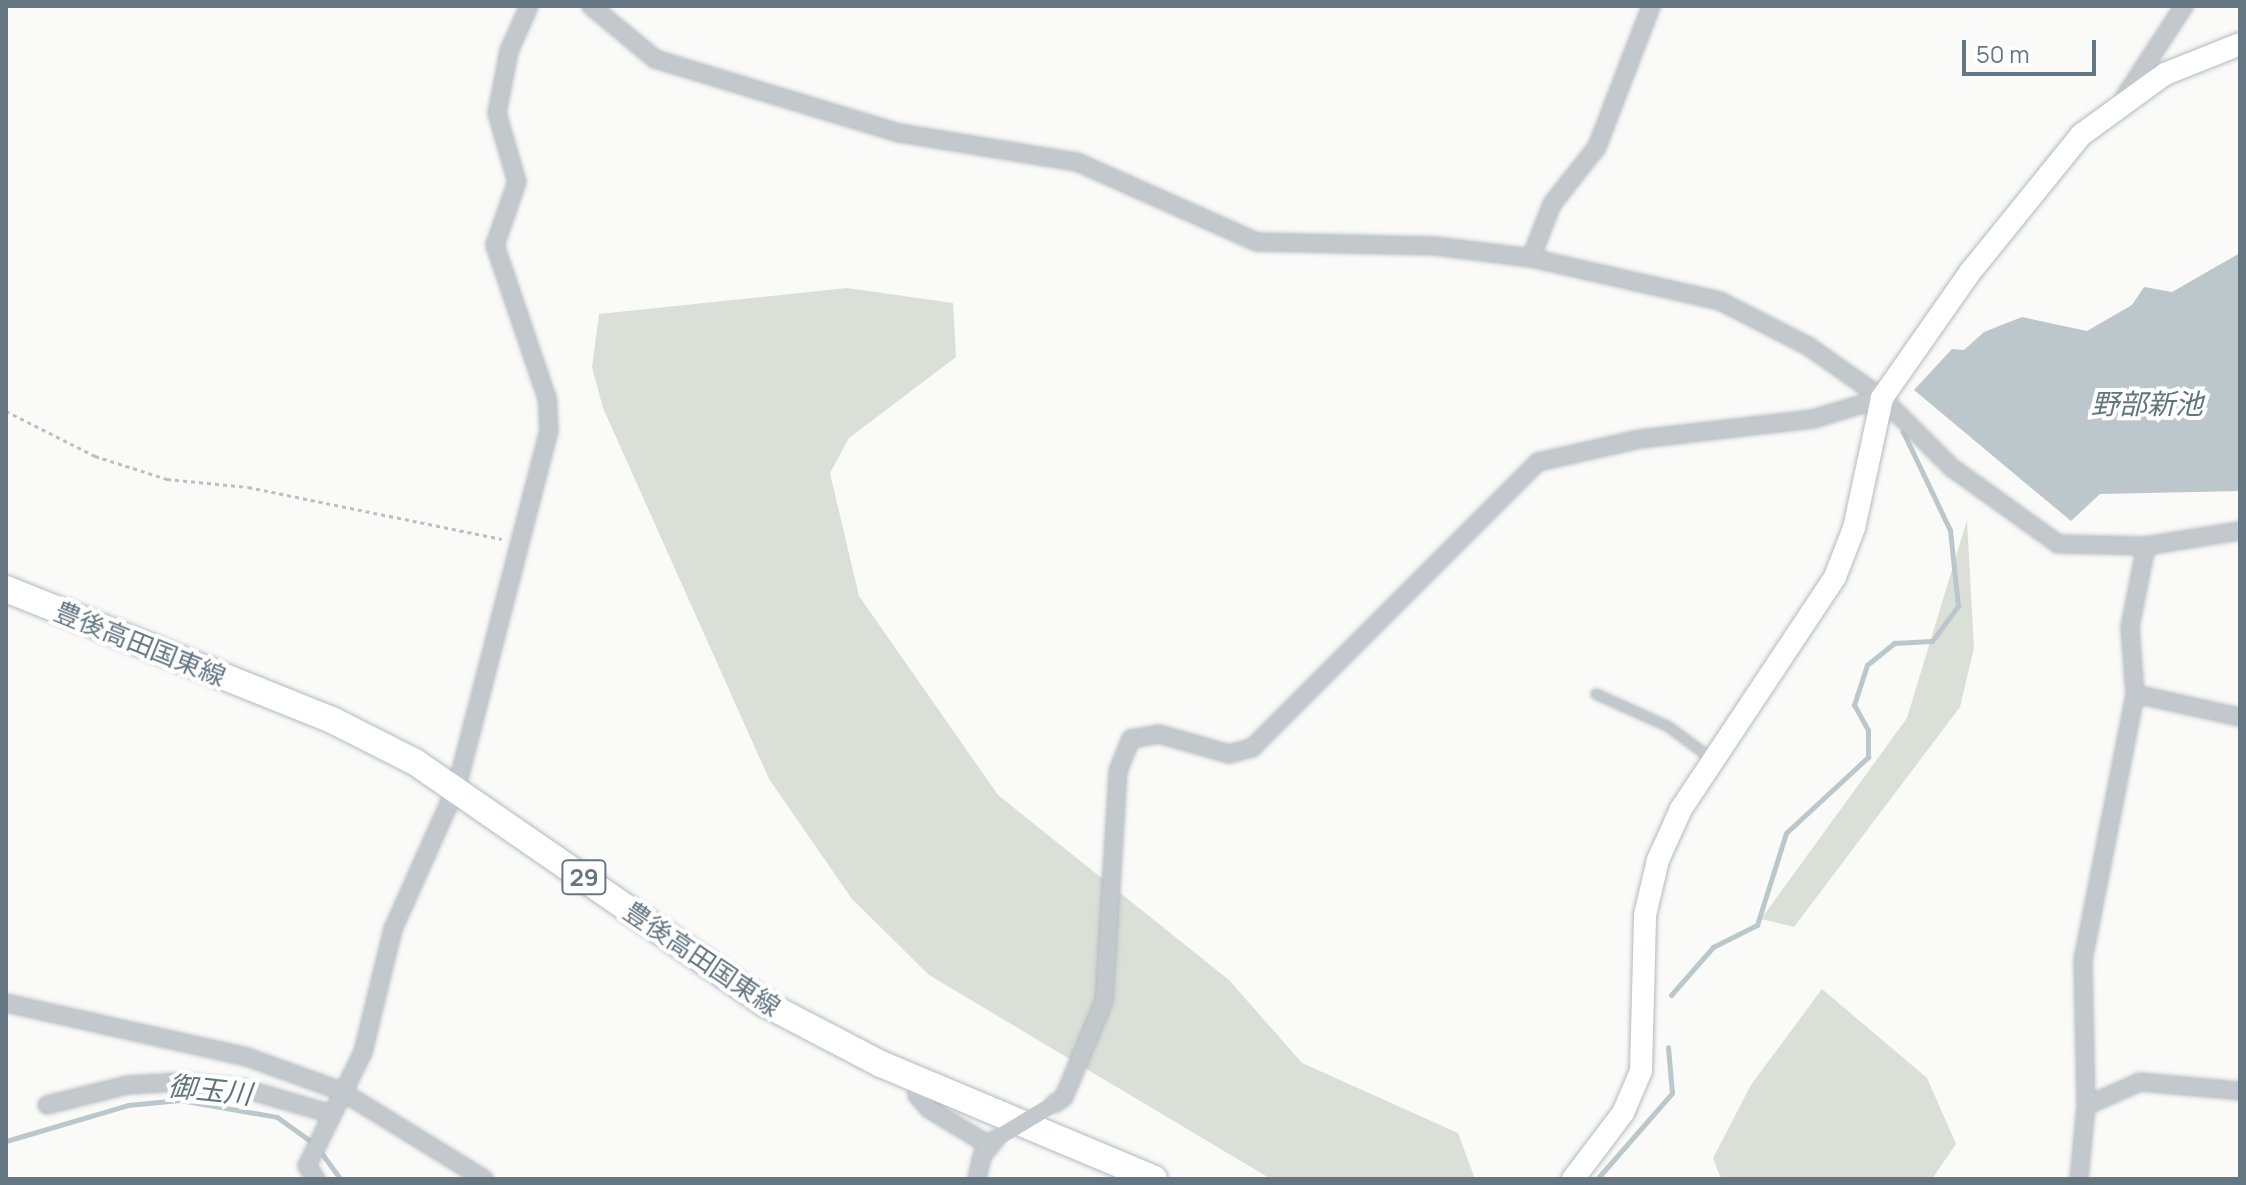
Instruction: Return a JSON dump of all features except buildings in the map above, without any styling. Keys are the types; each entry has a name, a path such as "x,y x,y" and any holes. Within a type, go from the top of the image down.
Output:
{"main road":[{"name":"豊後高田国東線","path":"6,589 332,720 457,786 698,962 826,1037 1154,1179"}],"street":[{"path":"316,1179 307,1166 310,1156 328,1113 363,1052 377,978 414,872 457,786 550,414 497,262 517,182 497,113 509,51 529,6"},
{"path":"591,6 655,59 899,133 1077,162 1257,242 1435,246 1531,258 1731,305 1882,398 1951,467 2043,538 2099,549 2146,546 2240,531"},
{"path":"1531,258 1552,204 1603,136 1651,6"},
{"path":"1573,1179 1623,1113 1641,1071 1650,888 1681,809 1835,577 1854,528 1882,398 2041,181 2124,98 2184,6"},
{"path":"2124,98 2188,62 2240,44"},
{"path":"977,1179 994,1141 1064,1097 1104,1001 1118,771 1131,739 1159,734 1229,754 1252,748 1538,462 1640,439 1824,417 1882,398"},
{"path":"2079,1179 2086,1106 2081,1011 2087,927 2135,694 2130,627 2146,546"},
{"path":"2135,694 2240,717"},
{"path":"6,1003 247,1057 341,1091 484,1179"},
{"path":"919,1079 917,1095 929,1109 994,1141"},
{"path":"47,1105 128,1085 180,1082 245,1089 328,1113"},
{"path":"2086,1106 2140,1082 2240,1091"}],"lane":[{"path":"1596,694 1669,727 1712,759"}],"path":[{"path":"6,411 95,456 167,479 248,487 519,543"}],"shaded area":[{"path":"847,288 953,303 956,357 849,438 830,473 859,596 998,795 1229,980 1302,1063 1458,1133 1475,1179 1271,1179 929,975 852,899 769,779 603,408 592,367 599,314"},
{"path":"1967,520 1974,648 1960,707 1794,927 1761,919 1907,718"},
{"path":"1822,989 1927,1078 1956,1144 1932,1179 1721,1179 1713,1158 1751,1085"}],"water":[{"name":"野部新池","path":"2240,253 2240,491 2100,494 2071,521 1914,390 1952,349 1964,350 1984,332 2022,317 2087,331 2132,305 2144,287 2172,292"}],"waterway":[{"path":"1671,995 1713,947 1757,925 1786,833 1868,757 1868,730 1854,705 1867,665 1894,643 1932,641 1958,606 1950,530 1903,432"},
{"path":"1597,1179 1672,1093 1668,1047"},
{"name":"御玉川","path":"6,1141 128,1105 180,1100 277,1117 313,1143"},
{"name":"御玉川","path":"320,1151 340,1179"}]}
